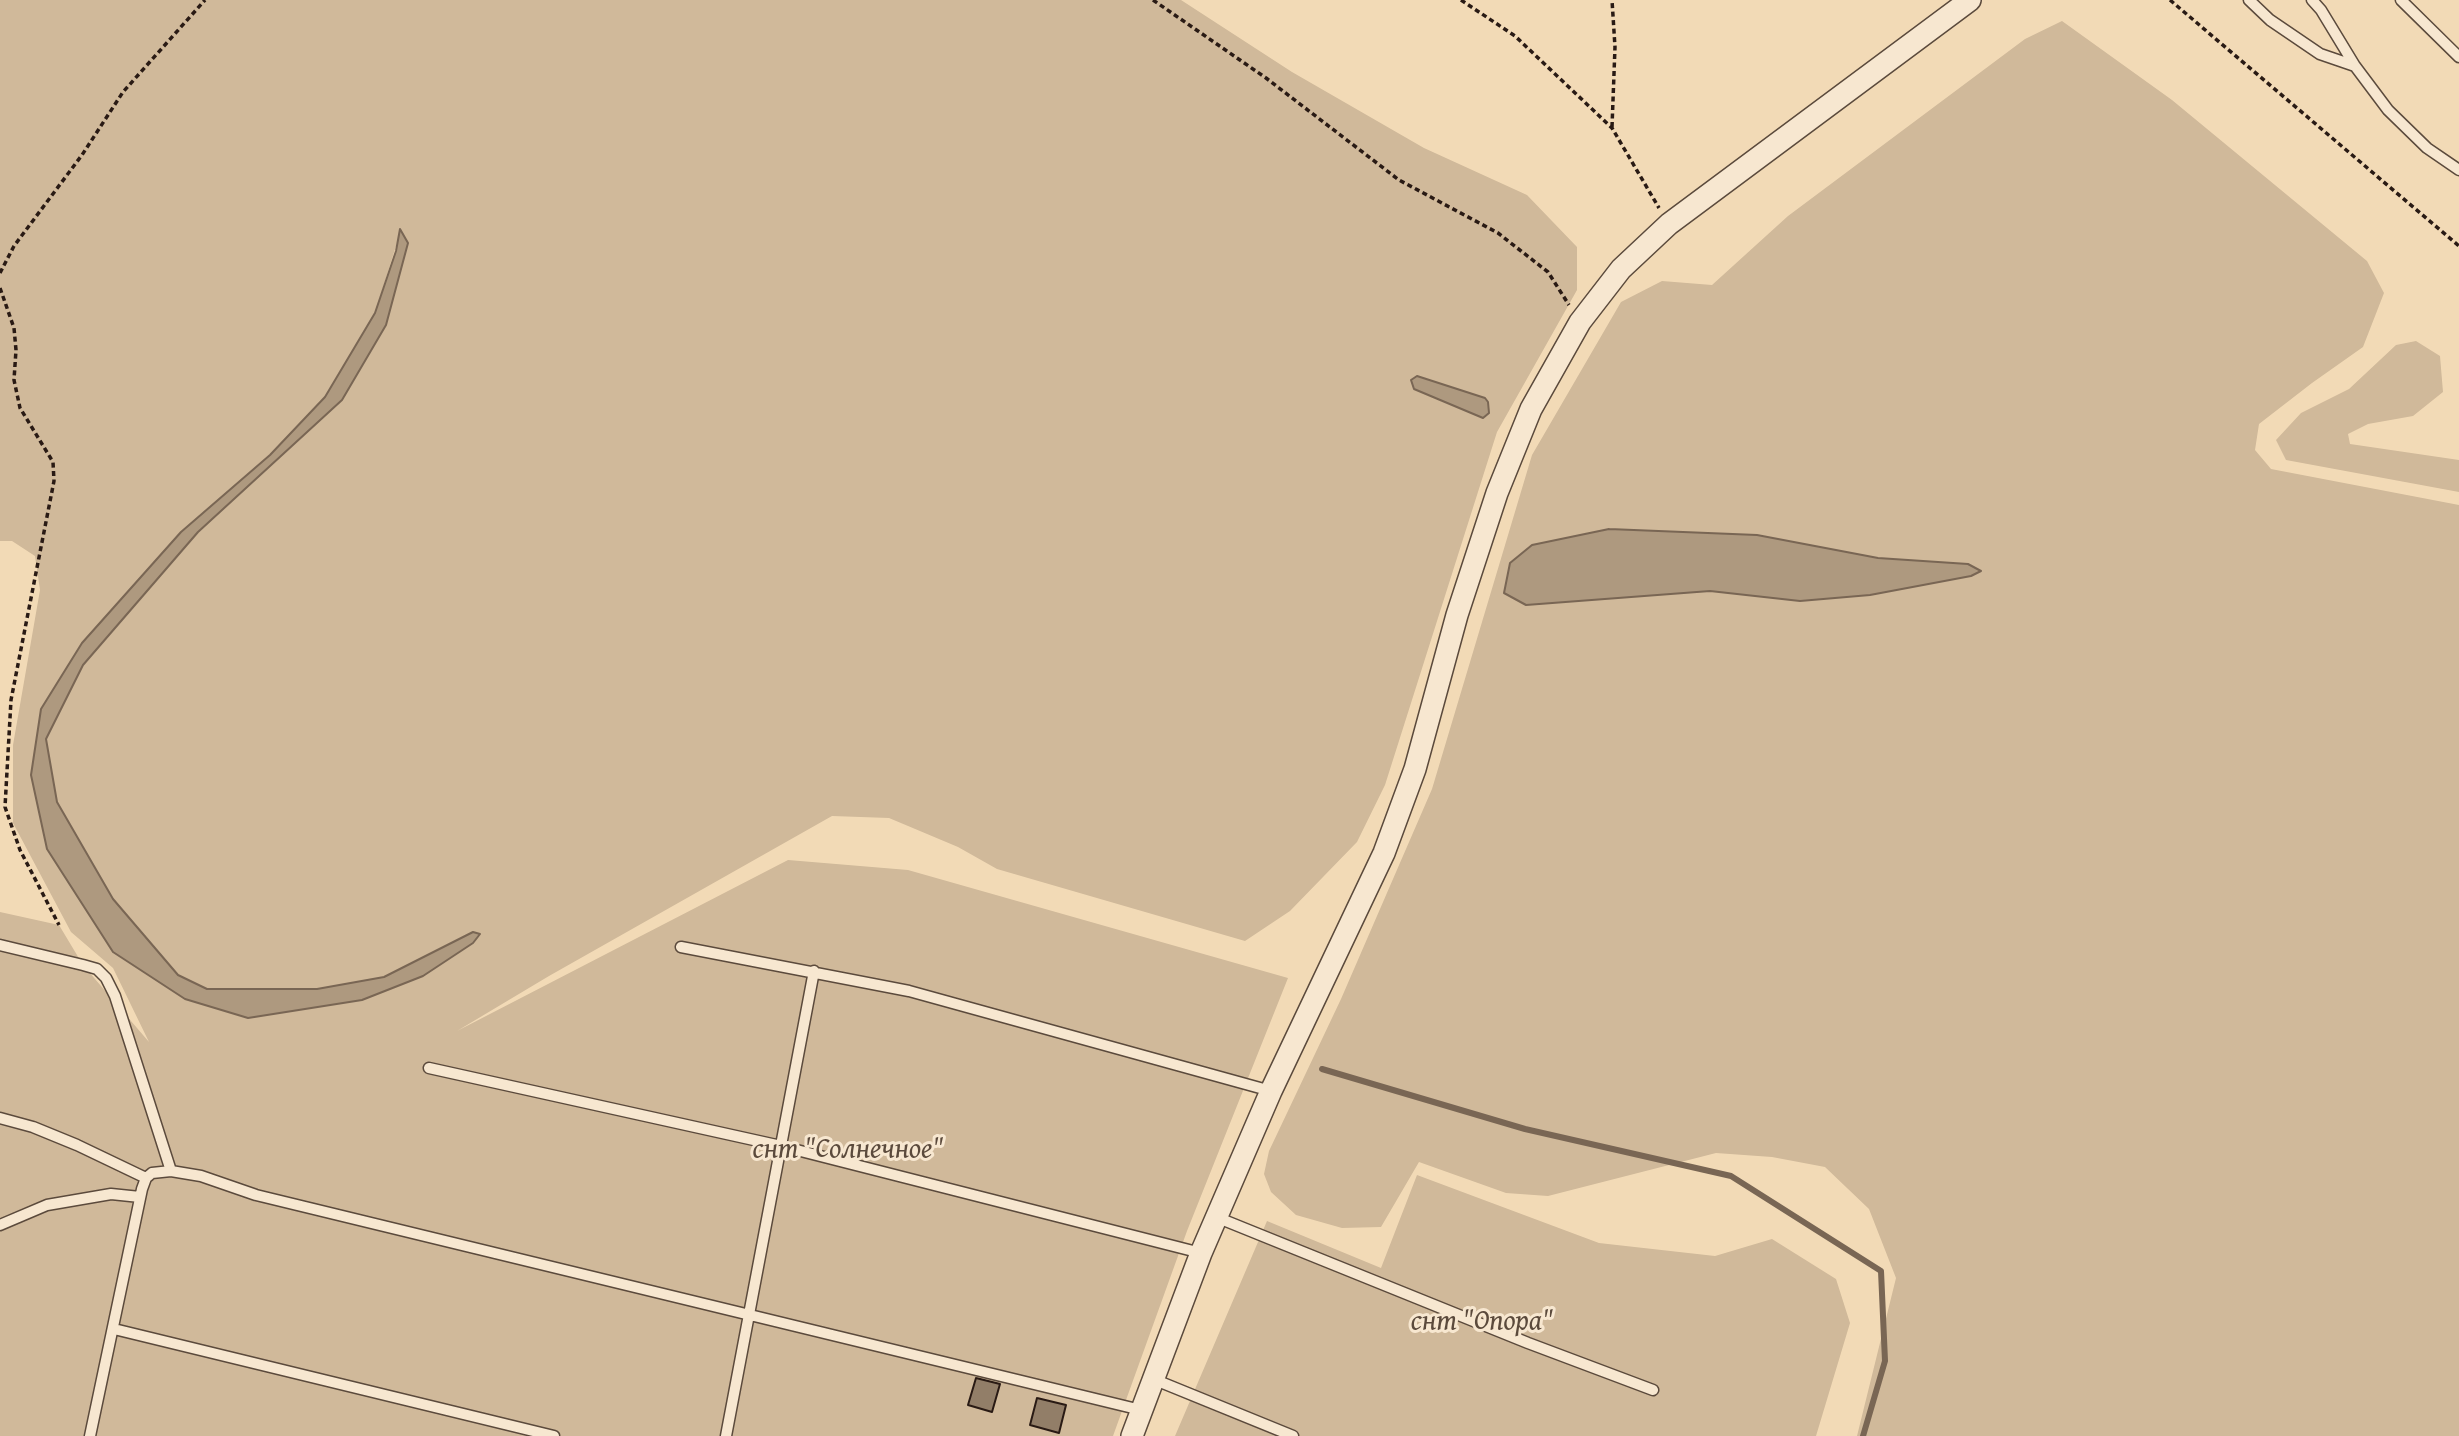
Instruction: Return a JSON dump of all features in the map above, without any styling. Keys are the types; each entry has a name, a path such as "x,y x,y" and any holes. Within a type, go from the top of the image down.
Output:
{"street":[{"path":"1132,1436 1216,1217 1271,1091 1384,853 1415,769 1457,615 1497,493 1531,409 1580,322 1622,269 1669,225 1970,0"}],"lane":[{"path":"2249,0 2270,20 2320,54 2355,66"},
{"path":"2312,0 2355,66 2388,110 2427,148 2459,170"},
{"path":"2401,0 2459,57"},
{"path":"0,945 97,969 106,978 115,996 171,1171"},
{"path":"681,947 909,991 1271,1091"},
{"path":"726,1436 814,971"},
{"path":"429,1068 781,1146 1201,1253"},
{"path":"0,1118 33,1127 77,1145 146,1178"},
{"path":"90,1436 140,1197 146,1178 152,1173 171,1171 201,1176 269,1198 1141,1410"},
{"path":"0,1226 47,1205 111,1194 140,1197"},
{"path":"1216,1217 1515,1338 1653,1390"},
{"path":"114,1329 555,1436"},
{"path":"1153,1379 1293,1436"}],"path":[{"path":"0,273 14,246 82,155 122,92 205,0"},
{"path":"1153,0 1266,78 1399,180 1498,233 1548,272 1580,322"},
{"path":"1461,0 1514,36 1612,128 1669,225"},
{"path":"1612,0 1615,47 1612,128"},
{"path":"2170,0 2459,246"},
{"path":"0,288 14,328 14,380 20,408 53,462 54,481 10,700 5,807 20,850 59,925"}],"green space":[{"name":"снт \"Солнечное\"","path":"0,0 1181,0 1292,72 1424,148 1527,195 1577,247 1577,290 1497,432 1385,785 1357,842 1290,911 1245,941 997,869 958,847 889,818 832,816 457,1031 788,860 908,870 1288,978 1187,1231 1113,1436 0,1436 0,912 59,925 83,965 149,1042 113,968 71,932 13,823 13,745 40,590 35,556 12,541 0,541","holes":["401,230 386,325 342,400 198,532 83,665 46,739 57,802 113,899 178,975 207,989 317,989 384,977 473,932 479,934 473,943 423,976 362,1000 248,1018 185,999 113,952 48,849 41,709 82,643 181,532 270,455 325,397 375,313"]},
{"path":"2062,21 2172,100 2367,261 2384,293 2363,347 2259,424 2255,450 2271,469 2459,505 2459,1436 1857,1436 1896,1278 1869,1209 1825,1167 1772,1157 1716,1153 1548,1196 1506,1193 1419,1162 1381,1227 1342,1228 1296,1215 1271,1192 1264,1174 1269,1151 1341,999 1432,789 1532,455 1621,302 1662,281 1712,285 1788,216 2025,39","holes":["1878,558 1968,564 1980,571 1971,576 1870,595 1800,601 1710,591 1526,605"]},
{"path":"2416,341 2440,356 2443,392 2413,416 2368,424 2348,434 2350,444 2459,460 2459,492 2286,460 2276,440 2301,413 2349,389 2396,345"},
{"name":"снт \"Опора\"","path":"1417,1175 1599,1243 1715,1256 1772,1239 1836,1279 1850,1323 1816,1436 1175,1436 1267,1221 1381,1268"}],"shaded area":[{"path":"400,229 408,243 386,325 342,400 198,532 83,665 46,739 57,802 113,899 178,975 207,989 317,989 384,977 473,932 480,934 473,943 423,976 362,1000 248,1018 185,999 113,952 47,849 31,775 41,709 82,643 181,532 270,455 325,397 375,313 396,251"},
{"path":"1417,376 1485,398 1489,413 1483,418 1414,389 1411,380"},
{"path":"1609,529 1757,535 1878,558 1968,564 1981,571 1971,576 1870,595 1800,601 1710,591 1526,605 1504,593 1510,563 1532,545"}],"building":[{"path":"976,1378 1000,1384 992,1412 968,1405"},
{"path":"1037,1398 1066,1405 1059,1433 1030,1425"}],"waterway":[{"path":"1322,1069 1525,1129 1731,1176 1881,1271 1885,1361 1863,1436"}]}
